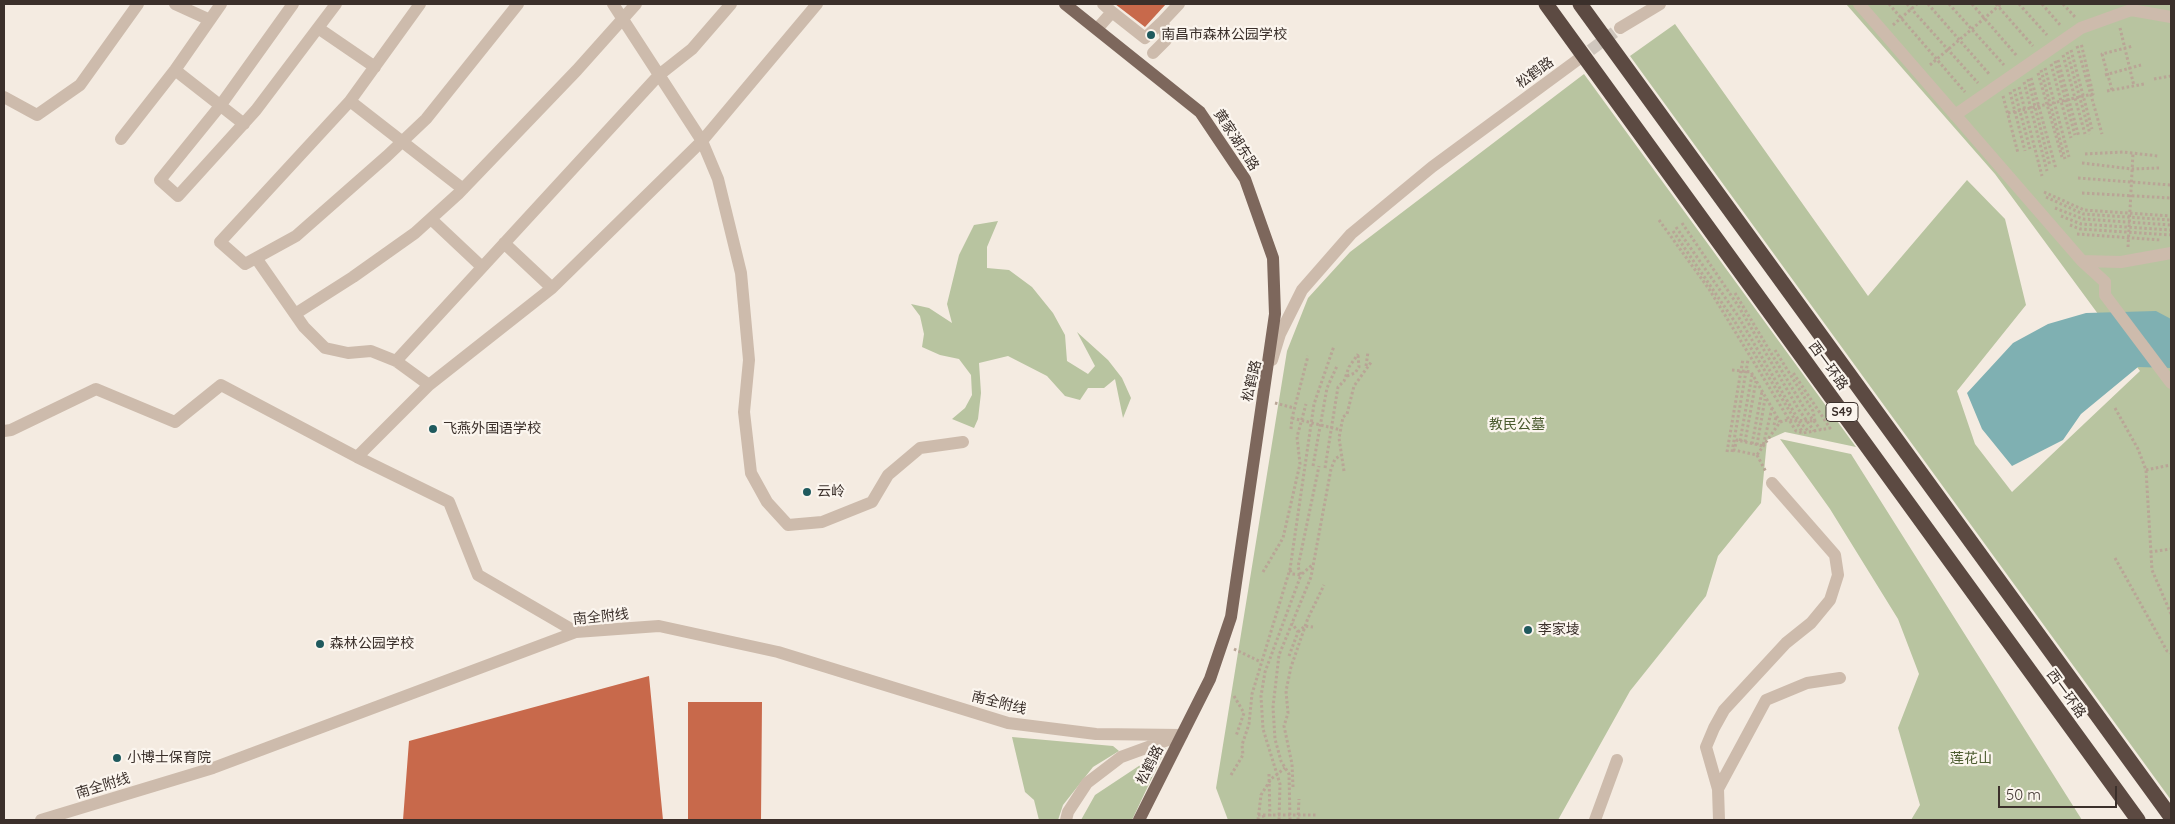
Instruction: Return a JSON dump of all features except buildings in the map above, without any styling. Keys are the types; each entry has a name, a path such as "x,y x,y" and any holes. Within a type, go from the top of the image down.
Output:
{"highway":[{"name":"西一环路","path":"1546,4 2138,820"},
{"name":"西一环路","path":"1580,4 2171,817"}],"main road":[{"name":"黄家湖东路","path":"1065,4 1200,112 1245,179 1273,258 1275,314 1265,382"},
{"name":"松鹤路","path":"1139,820 1210,679 1231,617 1265,382"}],"street":[{"path":"4,97 37,115 52,105 80,85 138,4"},
{"path":"175,4 210,20"},
{"path":"121,139 175,70 221,4"},
{"path":"293,4 220,106 160,180 178,196 244,124 336,4"},
{"path":"420,4 350,101 220,242 245,264 296,236 402,142 426,119 518,4"},
{"path":"613,4 702,141 718,179 741,273 749,360 744,412 750,472 772,508 788,525 822,522 872,502 888,475 920,448 963,442"},
{"path":"295,314 353,277 415,233 431,219 577,70 636,4"},
{"path":"396,361 659,75 692,49 731,4"},
{"path":"357,457 429,385 552,288 702,141 817,4"},
{"path":"1097,29 1107,8 1145,38 1179,4"},
{"path":"1620,28 1646,8 1660,4"},
{"path":"1859,4 2082,261 2105,282 2105,295 2171,383"},
{"path":"1955,115 2038,57 2116,15 2131,10 2171,17"},
{"path":"1153,53 1166,40 1163,21"},
{"path":"318,28 375,66"},
{"name":"松鹤路","path":"1265,382 1280,334 1302,290 1351,234 1432,167 1576,61"},
{"path":"175,70 244,124"},
{"path":"350,101 462,189"},
{"path":"431,219 482,267"},
{"path":"504,243 552,288"},
{"path":"2082,261 2128,260 2171,253"},
{"path":"256,258 304,327 325,348 348,353 371,351 396,361 429,385"},
{"path":"4,431 11,430 96,389 175,422 222,385 357,457 449,502 478,574 576,632"},
{"path":"1720,820 1718,789 1706,747 1724,710 1786,643 1811,622 1830,600 1838,575 1835,555 1772,483"},
{"name":"南全附线","path":"41,820 213,768 576,632 659,626 778,652 1008,723 1096,734 1182,735"},
{"path":"1718,789 1766,700 1807,683 1840,678"},
{"path":"1066,820 1068,812 1087,783 1121,757 1182,735"},
{"path":"1595,820 1617,760"}],"path":[{"path":"1889,4 1974,102"},
{"path":"1907,4 1987,93"},
{"path":"1884,32 1917,4"},
{"path":"1928,4 1959,40 2038,57 2075,98 2085,134"},
{"path":"1950,4 1972,29 2038,57 2081,96 2092,129"},
{"path":"1972,4 1984,18 2093,94 2090,94 2102,134"},
{"path":"2019,4 2038,57 2069,157"},
{"path":"2042,4 2035,107 2047,171"},
{"path":"1920,74 1998,5 2038,57 2067,100 2077,136"},
{"path":"2116,15 2134,86"},
{"path":"2133,46 2102,54 2109,91 2144,84"},
{"path":"2038,57 2060,101 2070,138"},
{"path":"2038,57 2051,103 2063,158"},
{"path":"2038,57 2035,107 2050,166"},
{"path":"2038,57 2025,109 2042,176"},
{"path":"2025,151 2017,111 2038,57"},
{"path":"2018,153 2008,113 2038,57"},
{"path":"2106,74 2141,65"},
{"path":"2154,79 2171,76"},
{"path":"2008,113 2090,94"},
{"path":"2081,96 2090,134"},
{"path":"2035,107 2056,169"},
{"path":"2017,111 2030,149"},
{"path":"2085,154 2132,153 2158,156"},
{"path":"2128,260 2132,153"},
{"path":"2082,163 2132,169 2159,168"},
{"path":"2078,178 2171,185"},
{"path":"2082,193 2171,198"},
{"path":"2171,216 2084,210 2044,195 2083,214 2171,220"},
{"path":"2050,206 2083,219 2171,230"},
{"path":"2060,215 2081,224 2171,225"},
{"path":"1684,217 1742,303 1806,411 1821,430"},
{"path":"1659,220 1714,297 1762,373 1787,420 1796,431 1803,433 1830,428 1782,355"},
{"path":"1682,222 1739,306 1814,432"},
{"path":"2068,225 2080,229 2171,235"},
{"path":"1676,227 1738,316 1799,421 1808,431"},
{"path":"1673,231 1735,322 1793,420 1803,433"},
{"path":"2077,234 2171,240"},
{"path":"1232,775 1243,756 1242,745 1249,724 1250,706 1261,662 1290,569 1314,404 1334,346"},
{"path":"1775,350 1813,411 1815,422"},
{"path":"1366,367 1368,352"},
{"path":"1325,468 1338,387 1347,376 1349,367 1358,354 1358,367 1355,373 1347,376"},
{"path":"1291,429 1294,408 1308,356"},
{"path":"1726,452 1743,359"},
{"path":"1733,451 1748,360"},
{"path":"1344,471 1339,438 1343,417 1347,414 1354,386 1372,361"},
{"path":"1313,466 1327,388 1337,366"},
{"path":"1732,370 1745,371 1752,374 1780,422"},
{"path":"1740,441 1752,374"},
{"path":"1745,442 1756,381"},
{"path":"1752,444 1762,391"},
{"path":"1757,445 1766,397"},
{"path":"1262,399 1294,408"},
{"path":"1263,572 1283,538 1300,464 1297,437 1306,404"},
{"path":"1767,438 1766,433 1772,408"},
{"path":"2115,408 2138,449 2146,470 2149,552 2152,570 2171,614"},
{"path":"1757,455 1767,438 1772,434 1776,416"},
{"path":"1292,418 1311,421 1341,430"},
{"path":"1768,425 1775,426 1787,420 1815,422"},
{"path":"1766,433 1772,434"},
{"path":"1733,451 1736,440 1763,446"},
{"path":"1733,451 1757,455"},
{"path":"1290,820 1290,780 1286,768 1281,761 1275,739 1273,707 1280,663 1279,655 1311,577 1330,469 1341,455"},
{"path":"1757,455 1772,483"},
{"path":"1300,576 1298,566 1319,466"},
{"path":"2146,470 2171,466"},
{"path":"2149,552 2171,549"},
{"path":"2115,558 2167,651 2171,653"},
{"path":"1279,820 1280,784 1263,730 1261,696 1265,672 1300,576 1312,565"},
{"path":"1290,569 1292,574 1300,576"},
{"path":"1293,788 1292,764 1284,726 1288,713 1286,691 1291,667 1305,626 1324,585"},
{"path":"1292,623 1298,632"},
{"path":"1289,656 1298,632 1305,626 1313,627"},
{"path":"1222,644 1261,662"},
{"path":"1234,696 1244,712"},
{"path":"1236,736 1244,712 1250,706"},
{"path":"1258,820 1261,796 1276,773 1286,768"},
{"path":"1269,774 1271,779 1270,820"},
{"path":"1298,820 1299,799"},
{"path":"1260,815 1316,815"},
{"path":"1260,815 1266,820"},
{"path":"1302,815 1303,820"},
{"path":"1283,816 1284,820"}],"green space":[{"path":"1846,4 2171,4 2171,800 1630,56 1675,24 1868,296 1967,180 2005,219 2026,305 1957,391 1975,444 2012,492 2140,371 1995,174"},
{"name":"教民公墓","path":"1584,74 1856,447 1785,432 1767,440 1761,503 1718,556 1706,596 1630,691 1558,820 1228,820 1216,788 1287,351 1308,298 1350,252"},
{"path":"998,221 987,247 987,268 1009,270 1032,287 1053,313 1065,335 1067,361 1088,374 1095,366 1077,332 1108,360 1122,378 1131,398 1123,418 1115,379 1104,388 1088,388 1080,400 1065,396 1047,376 1008,356 979,363 981,393 978,419 974,428 952,419 965,408 972,395 971,375 959,359 940,355 922,347 924,334 920,316 911,304 929,308 952,323 947,304 959,255 974,225"},
{"name":"莲花山","path":"1780,439 1851,454 2082,820 1911,820 1920,805 1898,728 1919,674 1898,619 1830,509"},
{"path":"1012,737 1113,746 1119,751 1093,767 1063,805 1058,820 1039,820 1034,800 1025,792"},
{"path":"1166,748 1132,820 1081,820 1095,795"}],"water":[{"path":"2156,311 2171,319 2171,368 2138,367 2081,414 2063,440 2012,466 1982,429 1967,393 2013,343 2048,324 2086,313"}],"tunnel":[{"path":"1576,61 1620,28"}],"place":[{"name":"南昌市森林公园学校","path":"1151,35"},
{"name":"飞燕外国语学校","path":"433,429"},
{"name":"云岭","path":"807,492"},
{"name":"李家堎","path":"1528,630"},
{"name":"森林公园学校","path":"320,644"},
{"name":"小博士保育院","path":"117,758"}]}
